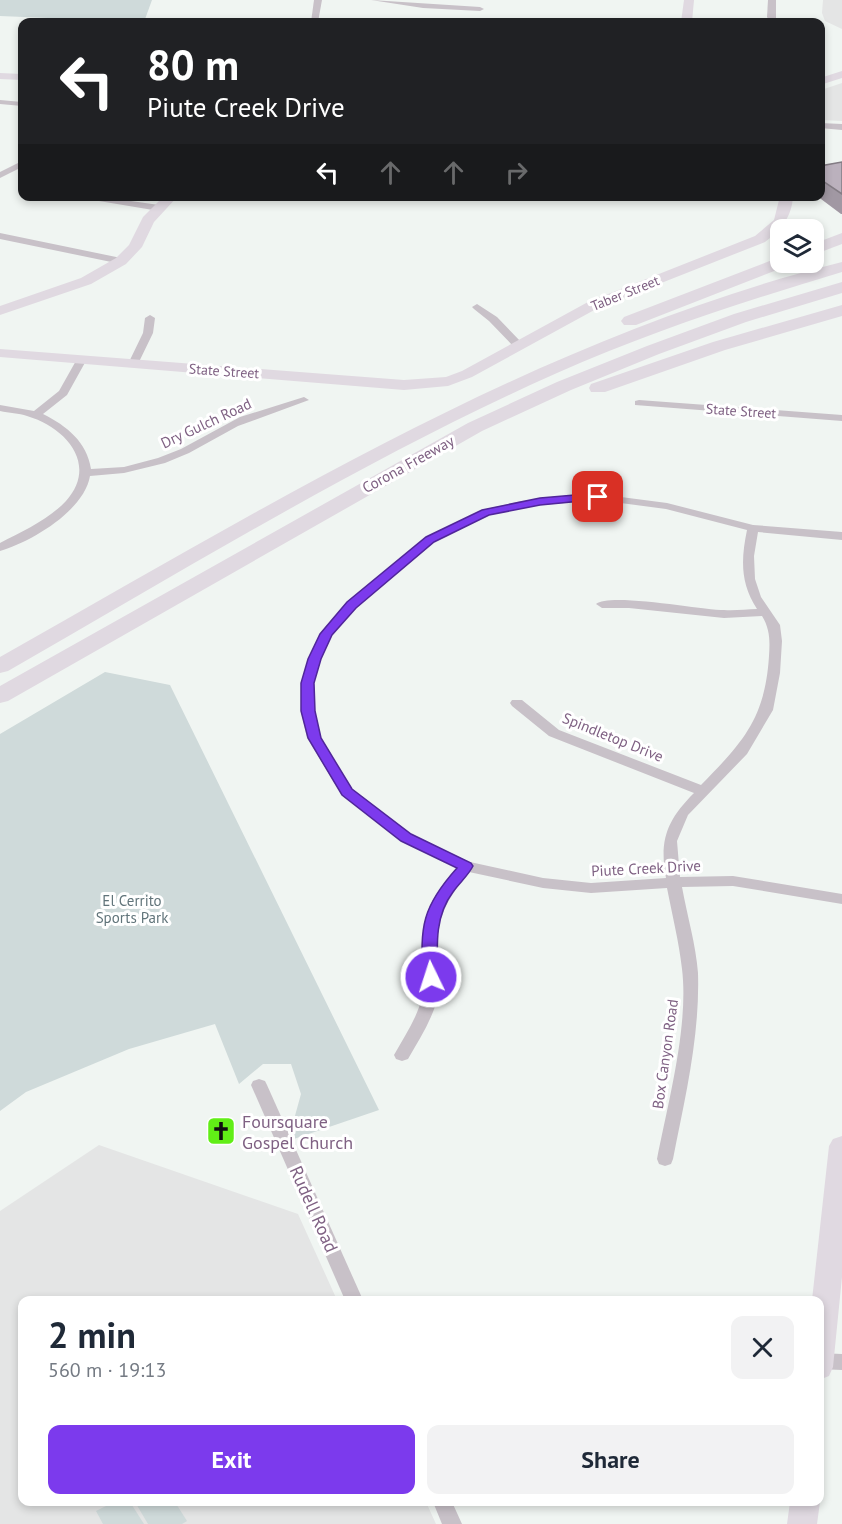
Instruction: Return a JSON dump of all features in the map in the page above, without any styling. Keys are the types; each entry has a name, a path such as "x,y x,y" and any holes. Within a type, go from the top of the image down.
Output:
{"highway":[{"path":"824,245 842,238"},
{"path":"0,651 352,452 478,390 607,336 780,276 842,259"},
{"path":"607,336 632,319 770,266"},
{"path":"0,666 329,479 513,386 610,345 711,308 842,267"},
{"path":"0,683 399,455 487,409 639,344 767,299 842,276"},
{"name":"Corona Freeway","path":"0,696 455,438 614,365 740,318 842,287"},
{"path":"455,438 479,434 585,392 719,346 842,310"},
{"path":"0,701 72,654"}],"main road":[{"path":"824,1322 842,1146"},
{"path":"802,1524 804,1506"}],"street":[{"path":"316,18 318,0"},
{"path":"375,0 480,13 477,0"},
{"path":"687,18 689,0"},
{"path":"771,18 772,0"},
{"path":"825,80 842,74"},
{"path":"0,76 18,77"},
{"path":"0,102 18,104"},
{"path":"825,125 842,127"},
{"path":"0,175 18,166"},
{"path":"117,201 159,208"},
{"path":"0,311 86,281 121,261 135,247 148,220 167,201"},
{"name":"Taber Street","path":"448,381 467,374 593,305 760,239 774,230 781,220 785,213 786,201"},
{"path":"0,236 121,261"},
{"path":"477,307 493,319 518,345"},
{"path":"133,364 148,333 150,318"},
{"name":"State Street","path":"0,353 404,385 448,381"},
{"path":"35,415 63,393 82,359"},
{"name":"Dry Gulch Road","path":"86,472 130,469 159,462 184,452 224,428 257,414 304,400"},
{"name":"State Street","path":"639,403 842,418"},
{"path":"0,408 35,415 66,433 85,458 86,472 75,497 54,517 0,547"},
{"name":"Piute Creek Drive","path":"842,536 753,528 667,506 598,497 530,502 486,512 430,540 351,605 326,634 314,659 308,683 308,711 314,738 347,792 377,818 406,838 466,866 543,883 591,888 675,882 733,881 842,899"},
{"name":"Box Canyon Road","path":"665,1159 685,1054 690,1003 690,970 670,862 670,841 682,813 742,751 766,710 774,673 776,641 774,626 755,597 749,579 748,556 753,528"},
{"path":"602,604 629,604 724,614 766,612"},
{"name":"Spindletop Drive","path":"517,703 554,733 703,791"},
{"path":"402,1055 426,1012 432,991 429,940 434,912 446,890 466,866"},
{"name":"Rudell Road","path":"259,1085 352,1296"},
{"path":"824,1361 842,1362"},
{"path":"444,1506 452,1524"}],"shaded area":[{"path":"823,0 842,0 842,29 825,21 822,13"},
{"path":"842,83 842,121 825,120 825,89"},
{"path":"99,1145 298,1214 335,1296 18,1296 18,1506 428,1506 436,1524 0,1524 0,1211"}],"green space":[{"path":"0,0 152,0 145,18 0,16"},
{"name":"El Cerrito Sports Park","path":"105,672 170,685 379,1110 288,1141 301,1094 291,1064 263,1064 239,1084 215,1024 129,1049 26,1092 0,1111 0,734"},
{"path":"106,1506 133,1506 144,1524 103,1524 96,1511"},
{"path":"137,1506 178,1506 187,1521 182,1524 148,1524"}],"building":[{"path":"842,162 842,194 825,182 825,165"}],"place":[{"name":"Foursquare Gospel Church","path":"221,1131"}],"route":[{"path":"431,977 429,940 434,912 446,890 466,866 436,854 406,838 377,818 347,792 314,738 308,711 308,683 314,659 326,634 351,605 430,540 454,526 486,512 521,504 598,497"}]}
